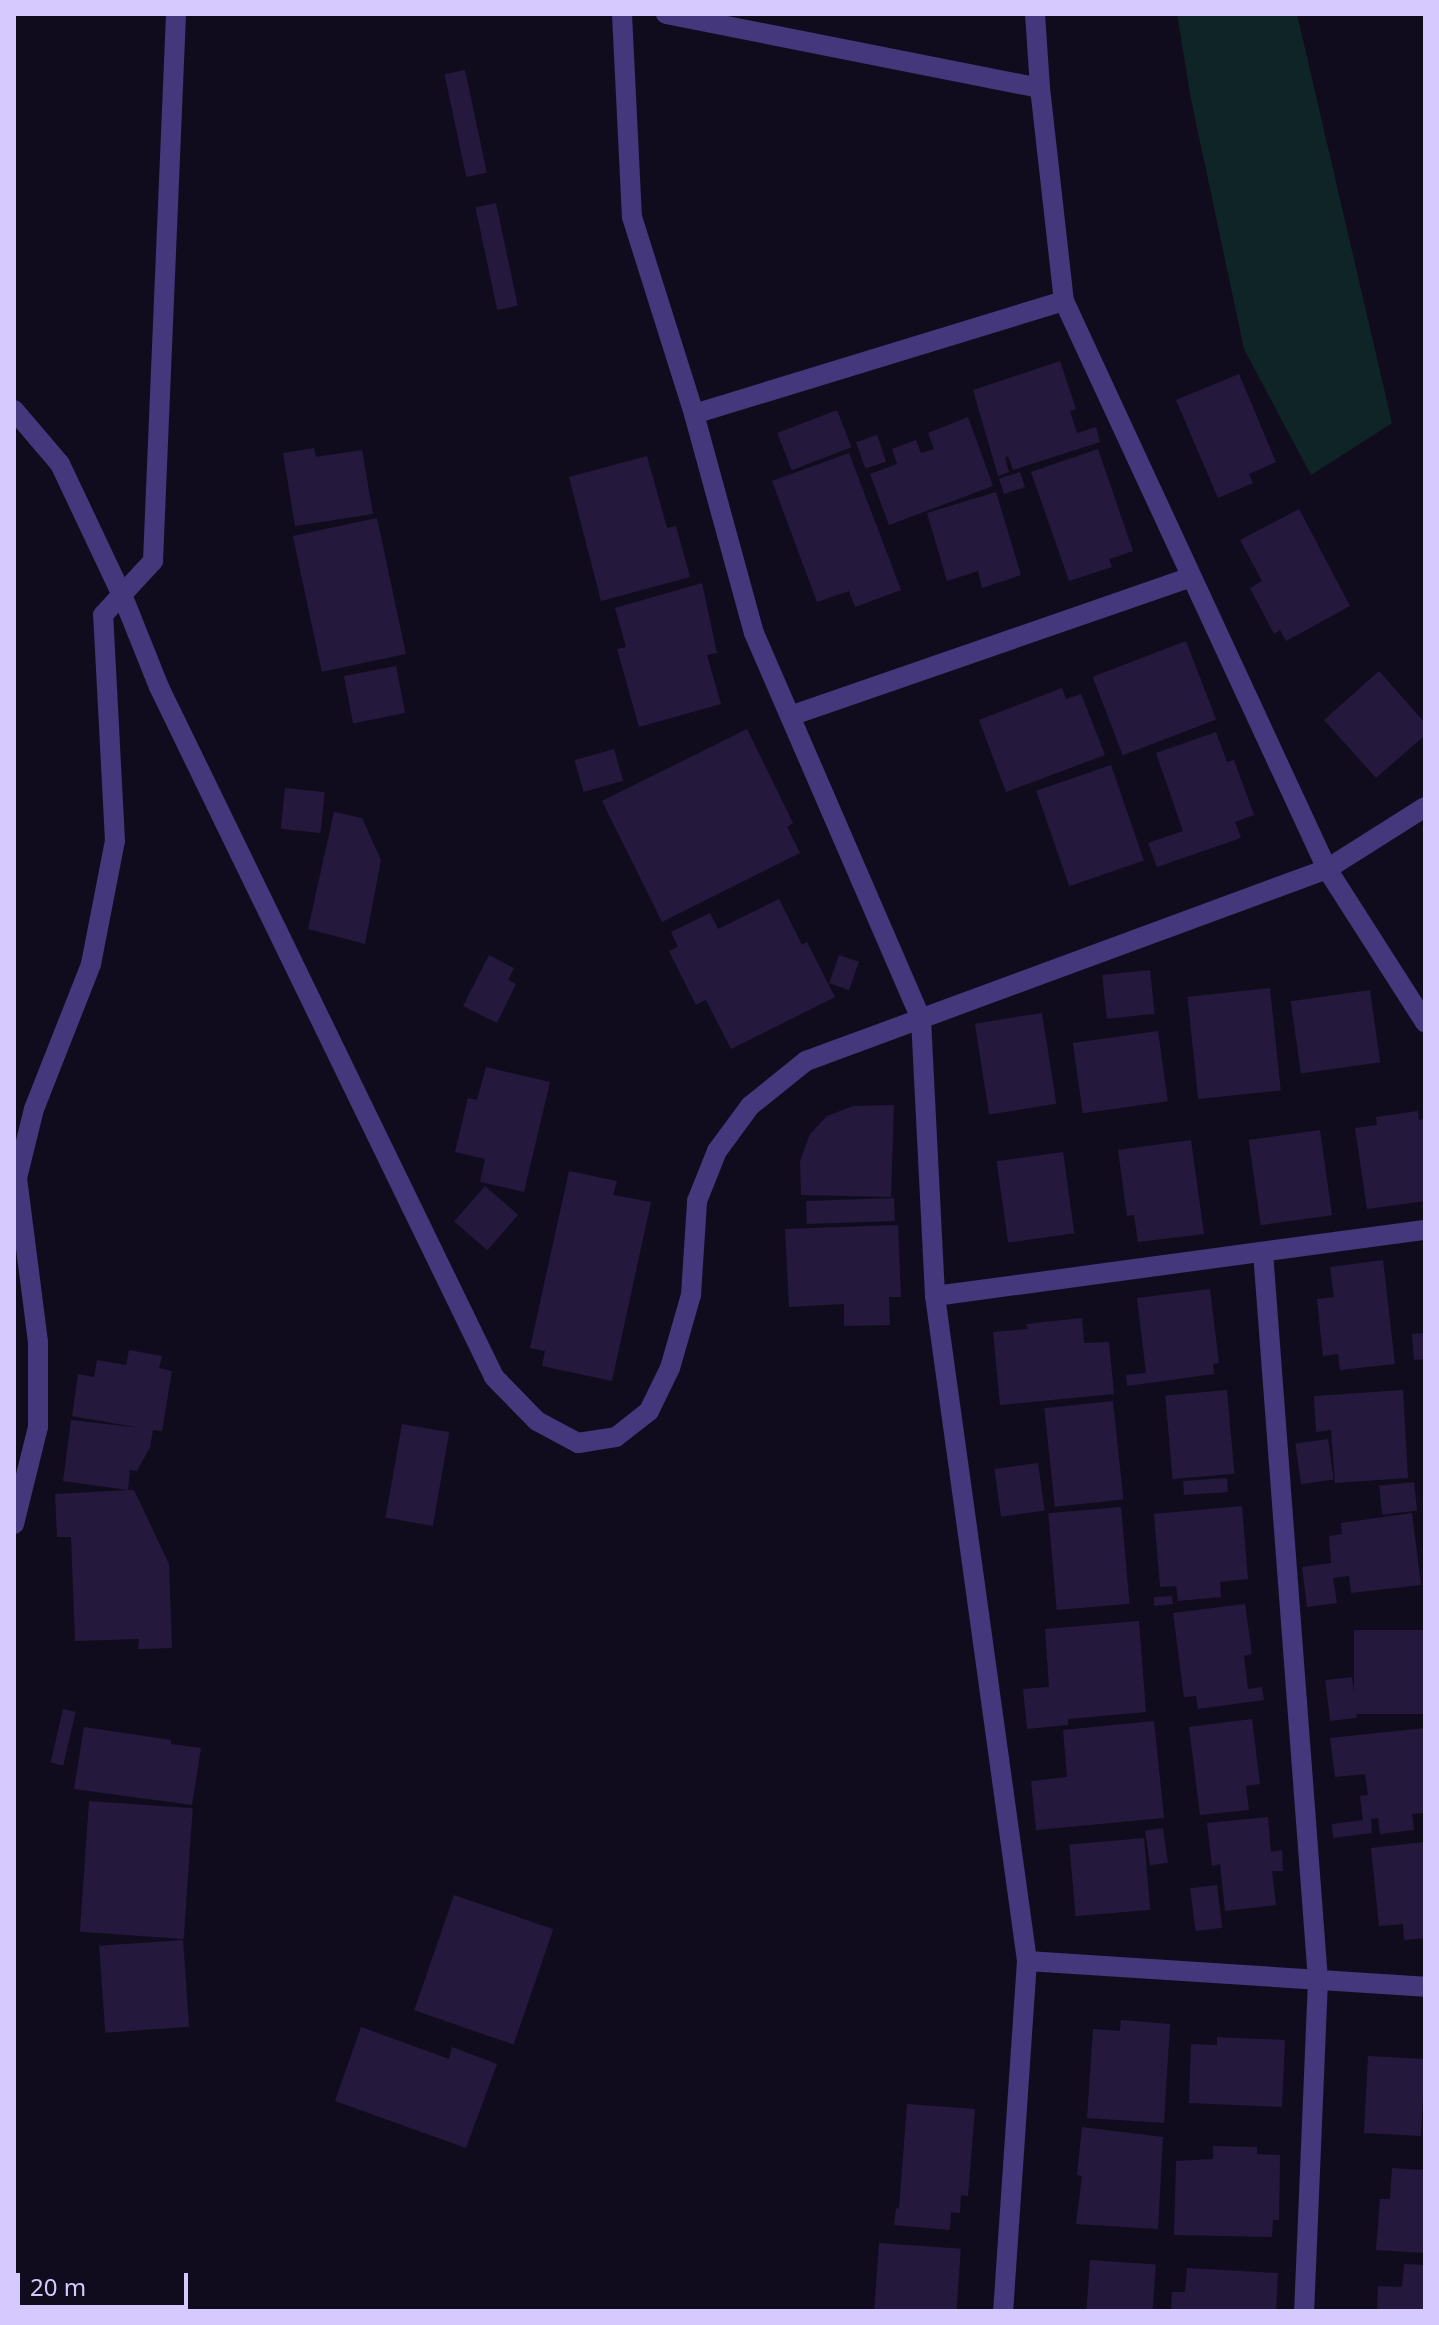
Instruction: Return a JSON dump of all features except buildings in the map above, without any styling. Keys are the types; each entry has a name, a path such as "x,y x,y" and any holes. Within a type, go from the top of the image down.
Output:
{"street":[{"path":"14,1524 35,1441 38,1413 38,1342 16,1179 34,1109 91,964 115,841 103,615 123,597 153,561 176,14"},
{"path":"622,14 632,217 694,414 754,633 921,1019 935,1296 1027,1961 1003,2311"},
{"path":"666,14 1040,88"},
{"path":"1035,14 1040,88 1064,301 1327,869 1425,1022"},
{"path":"694,414 1064,301"},
{"path":"14,410 60,464 123,597 159,687 494,1377 537,1421 578,1443 616,1437 649,1411 670,1368 691,1295 697,1201 717,1151 750,1106 806,1061 1327,869 1425,807"},
{"path":"790,716 1191,577"},
{"path":"935,1296 1425,1230"},
{"path":"1263,1252 1318,1980 1304,2311"},
{"path":"1027,1961 1425,1987"}],"green space":[{"path":"1177,14 1297,14 1392,423 1311,475 1244,349 1191,99"}]}
